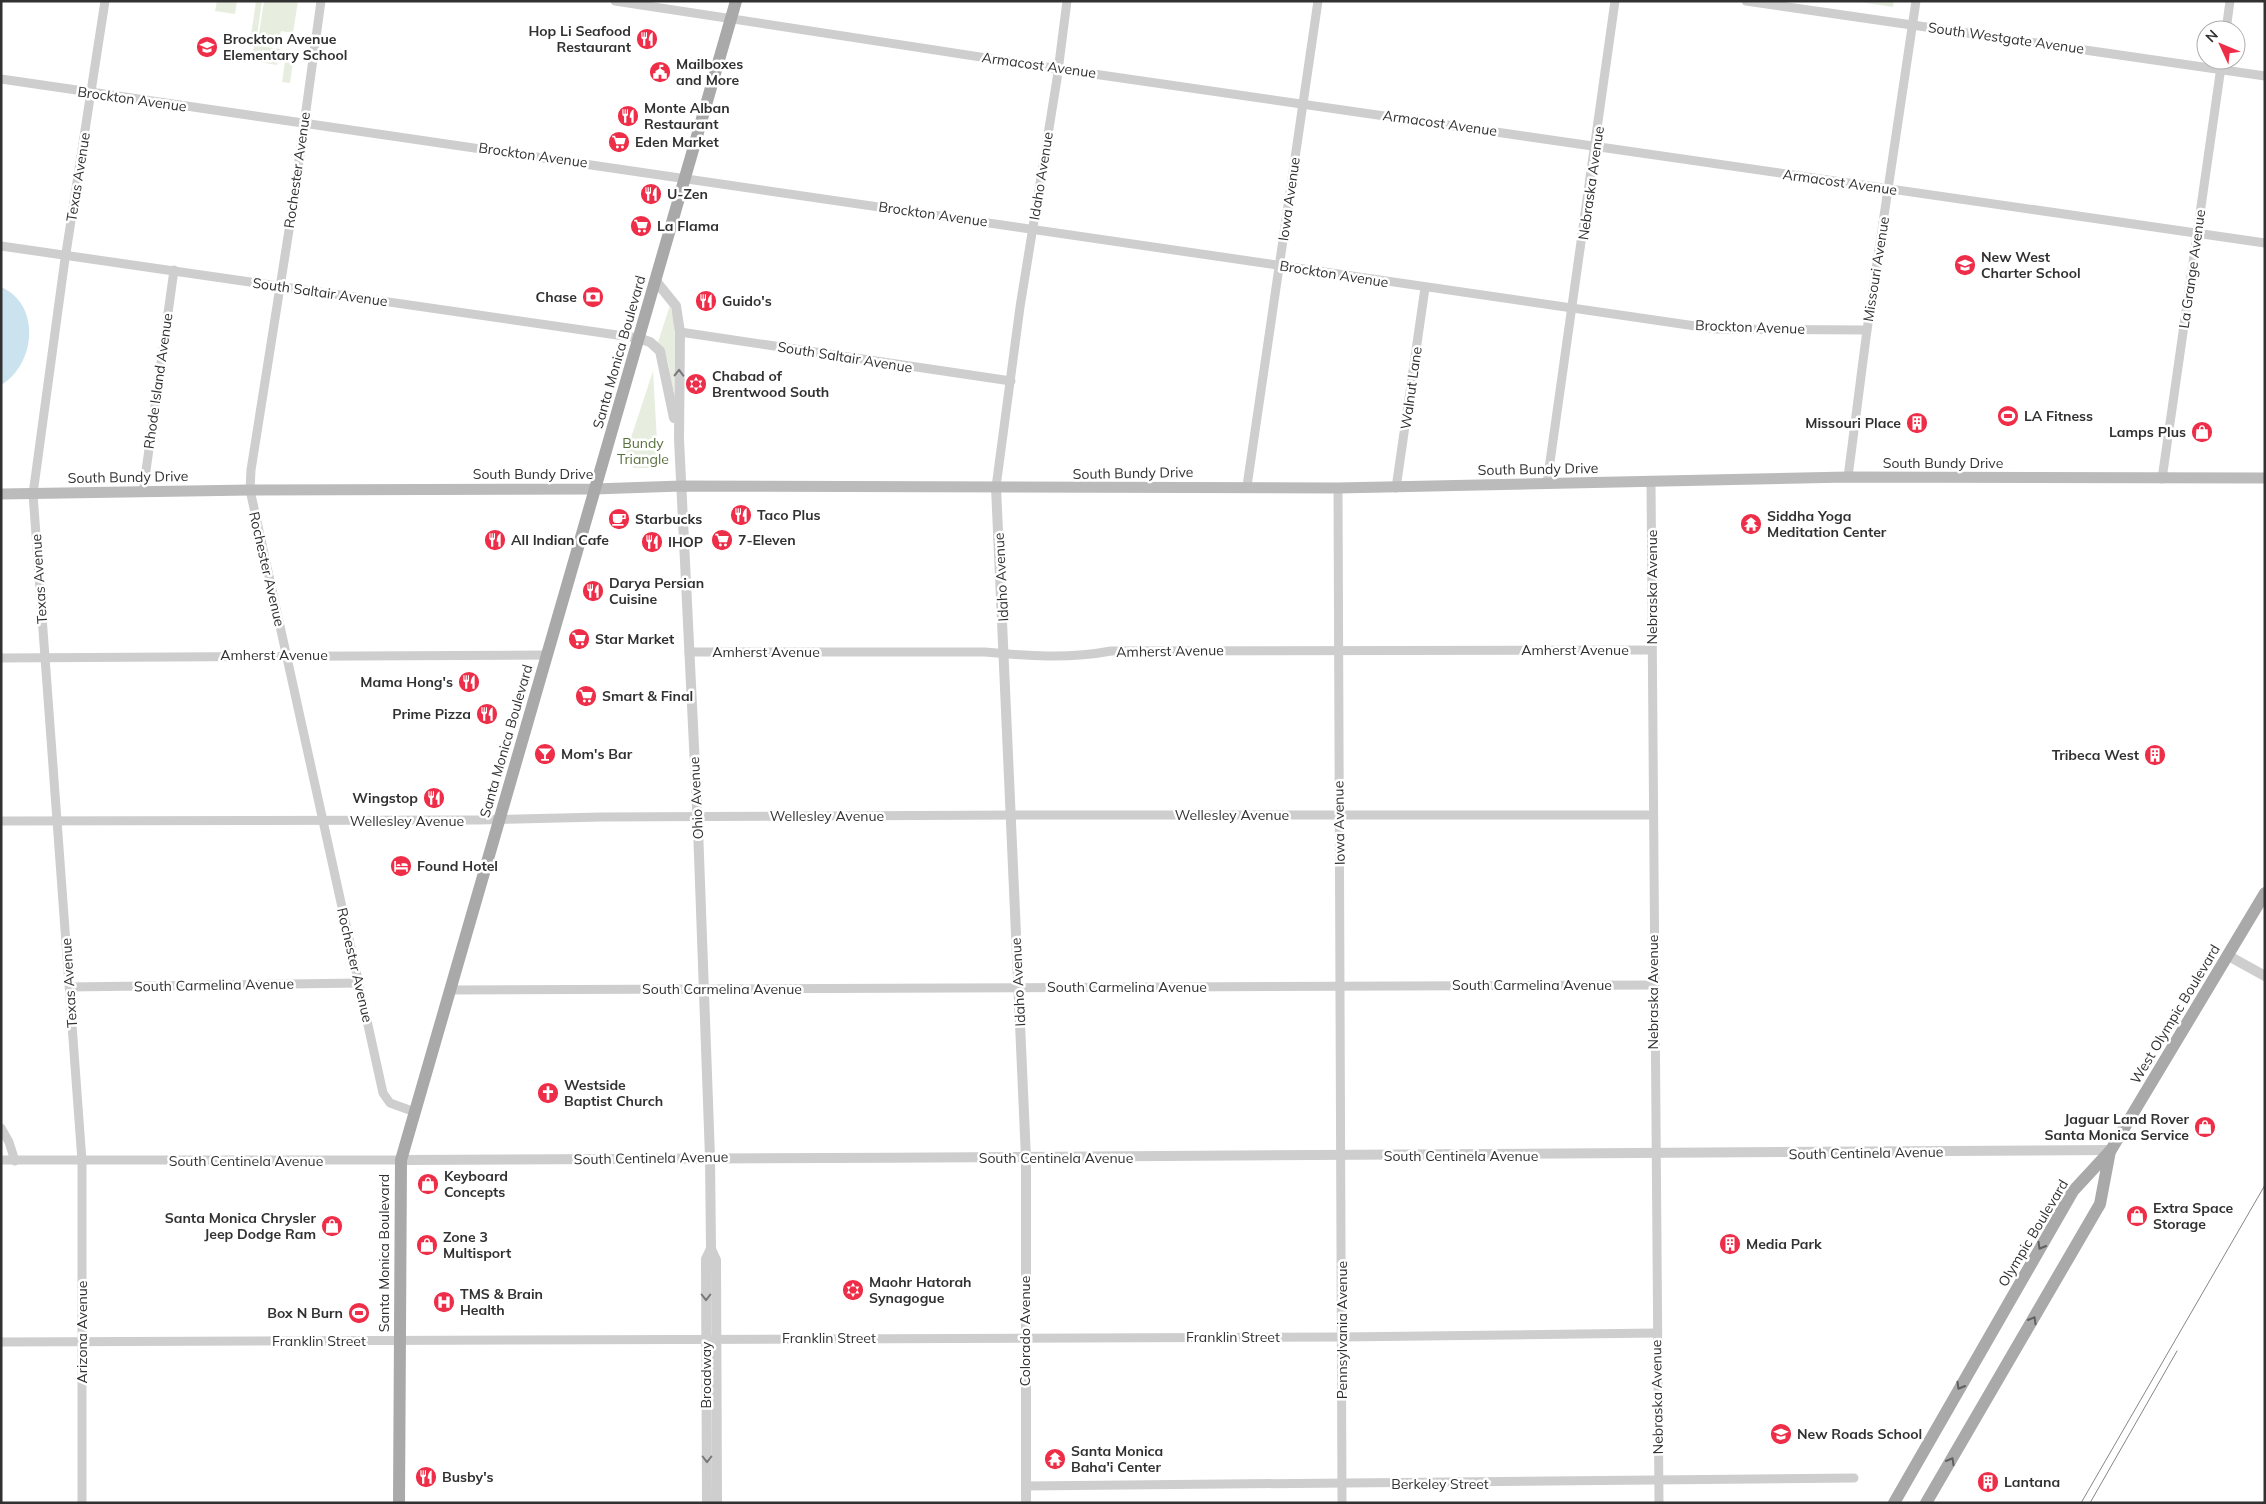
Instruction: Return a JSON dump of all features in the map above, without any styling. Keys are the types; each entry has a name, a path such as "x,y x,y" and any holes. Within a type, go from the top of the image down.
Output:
{"main road":[{"name":"Santa Monica Boulevard","path":"399,1503 401,1160 736,1"},
{"name":"South Bundy Drive","path":"1,494 250,490 594,489 681,486 1065,489 1247,486 1396,488 1848,477 2265,478"},
{"name":"West Olympic Boulevard","path":"2110,1150 2265,893"},
{"name":"Olympic Boulevard","path":"1894,1503 2073,1191 2110,1150"},
{"path":"1926,1503 2100,1204 2110,1150"}],"street":[{"name":"Texas Avenue","path":"82,1161 33,494 66,256 105,1"},
{"name":"Rochester Avenue","path":"322,1 251,470 250,490 383,1094 390,1103 415,1112"},
{"name":"Armacost Avenue","path":"615,1 1059,69 1303,102 1888,189 2265,242"},
{"name":"Idaho Avenue","path":"1026,1158 996,487 1010,381 1059,69 1067,1"},
{"name":"Iowa Avenue","path":"1247,486 1318,1"},
{"name":"Nebraska Avenue","path":"1547,483 1615,1"},
{"name":"South Westgate Avenue","path":"1746,1 1912,25 2196,61"},
{"name":"Missouri Avenue","path":"1848,477 1867,330 1916,1"},
{"path":"2227,20 2230,1"},
{"name":"La Grange Avenue","path":"2162,478 2220,70"},
{"name":"South Westgate Avenue","path":"2243,70 2265,76"},
{"name":"Brockton Avenue","path":"1,80 304,122 1425,288 1716,329 1867,330"},
{"name":"South Saltair Avenue","path":"1,246 638,338"},
{"name":"Rhode Island Avenue","path":"143,492 174,270"},
{"name":"Ohio Avenue","path":"655,280 676,306 680,332 679,439 697,817 710,1157"},
{"name":"Walnut Lane","path":"1396,488 1425,288"},
{"name":"South Saltair Avenue","path":"680,332 1010,381"},
{"name":"Ohio Avenue","path":"638,338 650,342 660,351 679,439"},
{"name":"Nebraska Avenue","path":"1651,482 1658,1503"},
{"name":"Iowa Avenue","path":"1338,488 1340,1157"},
{"name":"Amherst Avenue","path":"689,652 1004,654 1020,657 1090,655 1111,651 1652,650"},
{"name":"Amherst Avenue","path":"1,658 547,655"},
{"name":"Wellesley Avenue","path":"1,821 499,820 601,817 1011,815 1653,815"},
{"path":"2227,954 2265,976"},
{"name":"South Carmelina Avenue","path":"70,987 359,983"},
{"name":"South Carmelina Avenue","path":"450,990 1654,985"},
{"path":"1,1128 10,1142 15,1160"},
{"name":"South Centinela Avenue","path":"1,1160 1340,1157 2110,1150"},
{"name":"Broadway","path":"707,1503 711,1339 716,1260 711,1249 710,1157"},
{"name":"Pennsylvania Avenue","path":"1340,1157 1342,1503"},
{"name":"Colorado Avenue","path":"1026,1158 1024,1338 1026,1503"},
{"name":"Arizona Avenue","path":"82,1161 82,1503"},
{"name":"Franklin Street","path":"1,1342 1342,1337 1656,1333"},
{"name":"Broadway","path":"711,1339 717,1503"},
{"name":"Berkeley Street","path":"1026,1486 1658,1482 1854,1478"}],"green space":[{"path":"217,1 237,1 235,14 215,11"},
{"path":"256,1 262,1 256,43 250,42"},
{"path":"264,1 298,1 293,33 281,31 278,46 262,44 258,40"},
{"path":"1854,1 1894,1 1893,7"},
{"path":"254,45 280,49 277,65 252,61"},
{"path":"286,54 294,55 290,83 282,82"},
{"path":"670,305 675,324 674,390 672,390 668,362 658,342"},
{"name":"Bundy Triangle","path":"653,371 658,458 651,468 634,468 624,459"}],"water":[{"path":"1,287 14,296 23,307 28,321 29,335 27,350 21,364 12,376 1,385"}],"tram line":[{"path":"2081,1503 2265,1185"},
{"path":"2090,1503 2177,1351"}],"place":[{"name":"Hop Li Seafood Restaurant","path":"647,39"},
{"name":"Brockton Avenue Elementary School","path":"207,47"},
{"name":"Mailboxes and More","path":"660,72"},
{"name":"Monte Alban Restaurant","path":"628,116"},
{"name":"Eden Market","path":"619,142"},
{"name":"U-Zen","path":"651,194"},
{"name":"La Flama","path":"641,226"},
{"name":"New West Charter School","path":"1965,265"},
{"name":"Chase","path":"593,297"},
{"name":"Guido's","path":"706,301"},
{"name":"Chabad of Brentwood South","path":"696,384"},
{"name":"LA Fitness","path":"2008,416"},
{"name":"Missouri Place","path":"1917,423"},
{"name":"Lamps Plus","path":"2202,432"},
{"name":"Taco Plus","path":"741,515"},
{"name":"Starbucks","path":"619,519"},
{"name":"Siddha Yoga Meditation Center","path":"1751,524"},
{"name":"All Indian Cafe","path":"495,540"},
{"name":"7-Eleven","path":"722,540"},
{"name":"IHOP","path":"652,542"},
{"name":"Darya Persian Cuisine","path":"593,591"},
{"name":"Star Market","path":"579,639"},
{"name":"Mama Hong's","path":"469,682"},
{"name":"Smart & Final","path":"586,696"},
{"name":"Prime Pizza","path":"487,714"},
{"name":"Mom's Bar","path":"545,754"},
{"name":"Tribeca West","path":"2155,755"},
{"name":"Wingstop","path":"434,798"},
{"name":"Found Hotel","path":"401,866"},
{"name":"Westside Baptist Church","path":"548,1093"},
{"name":"Jaguar Land Rover Santa Monica Service","path":"2205,1127"},
{"name":"Keyboard Concepts","path":"428,1184"},
{"name":"Extra Space Storage","path":"2137,1216"},
{"name":"Santa Monica Chrysler Jeep Dodge Ram","path":"332,1226"},
{"name":"Media Park","path":"1730,1244"},
{"name":"Zone 3 Multisport","path":"427,1245"},
{"name":"Maohr Hatorah Synagogue","path":"853,1290"},
{"name":"TMS & Brain Health","path":"444,1302"},
{"name":"Box N Burn","path":"359,1313"},
{"name":"New Roads School","path":"1781,1434"},
{"name":"Santa Monica Baha'i Center","path":"1055,1459"},
{"name":"Busby's","path":"426,1477"},
{"name":"Lantana","path":"1988,1482"}]}
